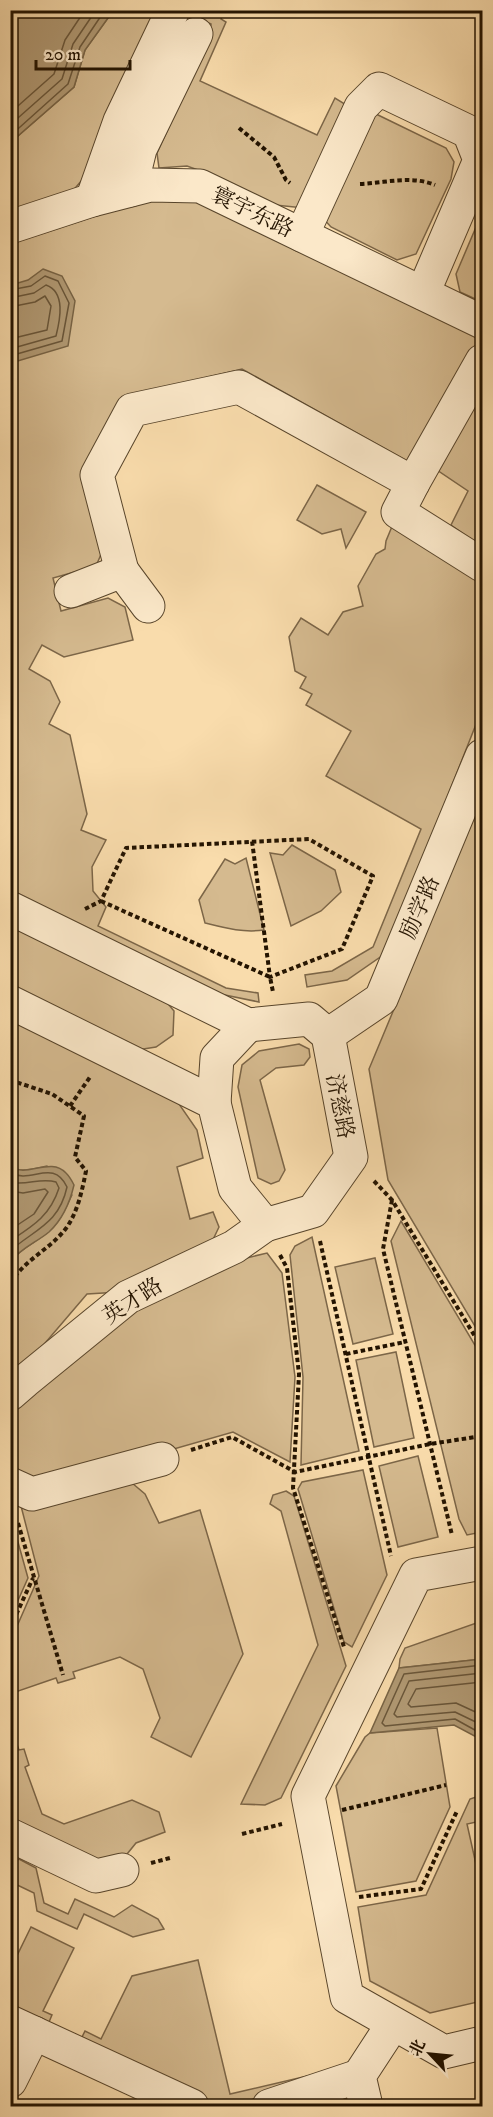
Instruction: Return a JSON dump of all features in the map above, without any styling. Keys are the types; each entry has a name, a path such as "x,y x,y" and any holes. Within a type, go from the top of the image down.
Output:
{"street":[{"path":"92,200 120,121 173,10"},
{"path":"130,190 140,149 196,34"},
{"path":"302,235 361,107 379,89 469,132 480,160 423,293"},
{"name":"寰宇东路","path":"10,227 92,200 150,185 200,186 483,322"},
{"path":"483,361 398,512 483,565"},
{"path":"148,606 122,571 97,475 132,410 239,387 413,483"},
{"path":"71,591 122,571"},
{"name":"励学路","path":"328,1035 381,999 480,770"},
{"path":"10,908 264,1024"},
{"path":"10,1002 214,1102"},
{"path":"313,1211 265,1225 235,1188 214,1102 217,1058 264,1024 309,1019 328,1035"},
{"name":"济慈路","path":"313,1211 351,1157 328,1035"},
{"name":"英才路","path":"10,1394 128,1297 234,1247 265,1225"},
{"path":"15,1486 32,1494 162,1459"},
{"path":"471,1565 416,1575 308,1796 347,1997 444,2052 483,2043"},
{"path":"10,1835 96,1876 122,1870"},
{"path":"269,2106 362,2091 393,2024"},
{"path":"10,2081 22,2028 192,2106"}],"path":[{"path":"238,128 274,157 286,180 317,204"},
{"path":"330,175 361,184 390,180 426,181 464,198"},
{"path":"309,839 373,876 342,949 270,977 101,901 126,848 252,841 309,839"},
{"path":"252,841 270,977 264,1024"},
{"path":"10,1080 52,1094 84,1116 75,1157 86,1171 81,1198 64,1231 18,1271 10,1284"},
{"path":"351,1157 392,1200 483,1348"},
{"path":"392,1200 383,1249 430,1444 471,1565"},
{"path":"313,1211 392,1559 416,1575"},
{"path":"265,1225 287,1268 299,1374 293,1488 351,1669 366,1677"},
{"path":"346,1354 405,1342"},
{"path":"162,1459 232,1437 295,1472 430,1444 483,1436"},
{"path":"15,1486 13,1501 63,1675"},
{"path":"10,1628 33,1577"},
{"path":"242,1833 446,1785"},
{"path":"329,1902 421,1889 457,1811"}],"shaded area":[{"path":"113,11 162,11 99,160 71,193 11,214 11,142 74,87 85,50"},
{"path":"182,11 225,11 221,19 226,22 200,81 317,135 335,98 348,106 304,208 275,205 223,179 187,166 159,168 157,153 210,38 211,24 202,20 135,103"},
{"path":"376,114 446,148 454,162 451,179 416,254 397,260 331,227 320,215 365,121"},
{"path":"172,198 210,205 482,336 482,346 414,465 242,369 125,397 81,478 102,552 96,566 53,578 61,611 108,598 125,607 133,640 64,657 42,645 29,669 50,681 60,702 49,724 70,735 87,814 81,830 106,840 92,867 93,891 106,907 98,926 226,988 258,993 259,1002 220,994 11,891 10,244 144,200"},
{"path":"482,213 482,302 460,292 456,274"},
{"path":"482,384 482,547 451,525 468,491 434,468"},
{"path":"317,485 366,512 346,548 341,529 322,534 297,520"},
{"path":"393,524 482,575 482,709 386,953 347,980 307,987 305,975 332,971 373,947 421,829 326,776 351,731 306,705 312,694 300,688 306,677 295,671 289,637 301,618 328,635 343,612 363,606 358,586 376,554 385,549"},
{"path":"482,798 482,1338 388,1180 369,1069"},
{"path":"292,845 335,870 341,892 321,911 291,926 270,853 283,855"},
{"path":"246,858 264,930 241,930 205,923 199,900 225,859 235,864"},
{"path":"10,924 164,999 174,1011 173,1035 156,1047 137,1050 11,987"},
{"path":"11,1016 177,1101 197,1130 203,1158 177,1167 190,1219 213,1212 219,1227 209,1248 120,1292 87,1294 11,1383 11,1261 19,1252 53,1227 72,1195 47,1166 19,1170 11,1166"},
{"path":"299,1044 309,1049 310,1057 304,1065 276,1068 260,1080 285,1170 279,1181 271,1184 258,1178 238,1087 242,1065 259,1051"},
{"path":"401,1221 482,1357 482,1532 467,1535 459,1519 391,1241"},
{"path":"312,1237 359,1451 301,1465 303,1377 290,1255 295,1246"},
{"path":"267,1253 282,1273 295,1377 290,1462 233,1432 55,1483 11,1471 10,1407 109,1321 209,1267"},
{"path":"375,1258 393,1334 353,1344 335,1267"},
{"path":"396,1352 414,1438 374,1447 356,1360"},
{"path":"418,1456 438,1537 398,1547 379,1466"},
{"path":"363,1470 387,1575 352,1647 344,1642 298,1489 302,1482"},
{"path":"132,1483 145,1494 159,1523 200,1510 243,1654 191,1757 151,1737 160,1718 143,1669 120,1657 73,1672 75,1678 58,1683 56,1678 18,1691 11,1704 11,1640 39,1576 21,1506"},
{"path":"286,1491 294,1496 346,1666 281,1798 265,1805 241,1804 318,1645 281,1511 270,1504 273,1495"},
{"path":"11,1517 28,1578 10,1616"},
{"path":"482,1621 482,1659 399,1668 405,1648"},
{"path":"10,1725 19,1750 24,1749 29,1765 25,1767 42,1814 64,1824 132,1800 159,1812 165,1832 136,1843 123,1859 103,1866 11,1824"},
{"path":"437,1728 450,1807 416,1881 356,1892 336,1786 365,1737 370,1733"},
{"path":"476,1797 481,1821 467,1824 482,1891 482,2001 430,2013 370,1981 358,1907 426,1895 470,1799"},
{"path":"19,1859 36,1868 44,1903 68,1914 75,1899 114,1917 132,1905 158,1919 164,1929 133,1937 84,1914 77,1929 37,1911 34,1893 11,1882 11,1864"},
{"path":"31,1927 74,1948 43,2011 52,2015 46,2029 11,2012 10,1970"},
{"path":"198,1960 230,2094 333,2070 231,2106 201,2100 78,2045 85,2031 101,2039 132,1976"}],"water":[{"path":"11,10 113,11 85,50 74,87 11,142"},
{"path":"43,269 62,276 75,301 68,346 11,363 11,285 28,280"},
{"path":"11,1166 24,1170 60,1168 74,1185 65,1210 54,1227 19,1252 11,1261"},
{"path":"482,1659 482,1740 454,1725 370,1733 399,1668"}]}
